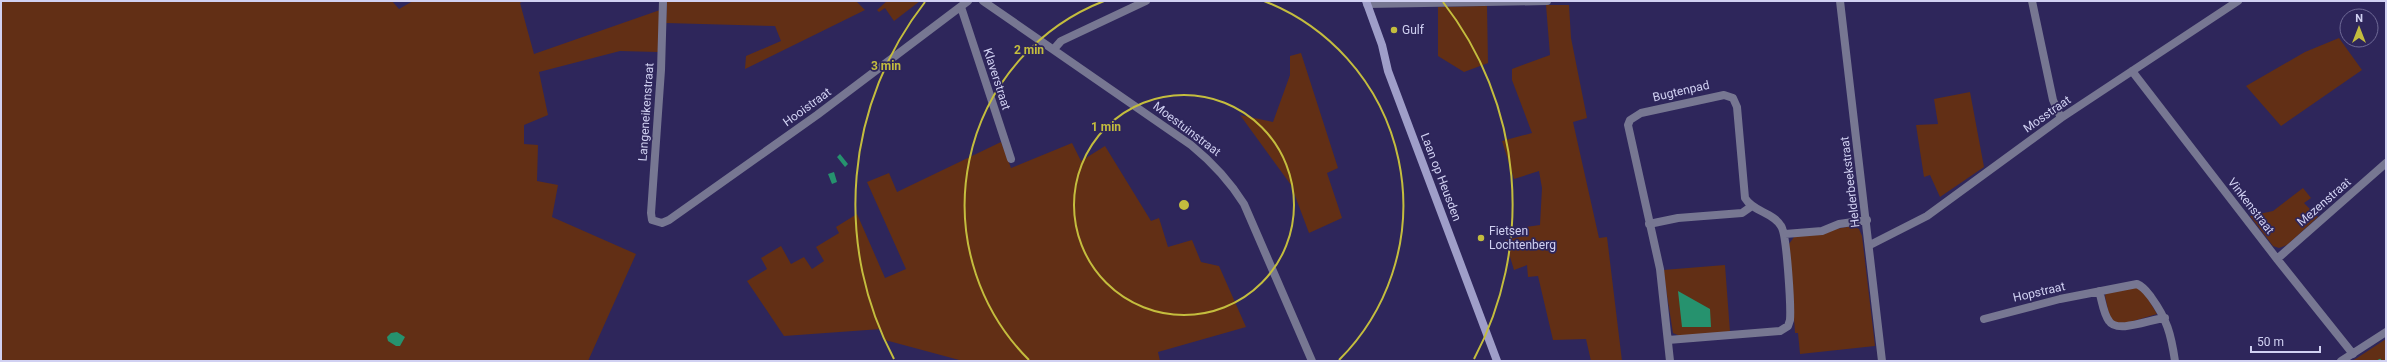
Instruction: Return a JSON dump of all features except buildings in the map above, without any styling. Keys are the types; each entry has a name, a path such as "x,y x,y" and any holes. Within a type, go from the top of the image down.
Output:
{"street":[{"name":"Langeneikenstraat","path":"656,223 652,220 650,213 661,70 663,1"},
{"name":"Hooistraat","path":"656,223 669,220 817,115 968,1"},
{"name":"Moestuinstraat","path":"983,1 1190,145 1211,161 1230,180 1244,204 1312,361"},
{"path":"1054,50 1061,41 1146,1"},
{"path":"1366,3 1547,1"},
{"name":"Helderbeekstraat","path":"1840,1 1870,245 1882,361"},
{"path":"2032,1 2053,100 2061,118"},
{"name":"Mosstraat","path":"1870,245 1927,216 2061,118 2238,1"},
{"name":"Laan op Heusden","path":"1366,3 1388,71 1497,361"},
{"name":"Klaverstraat","path":"961,7 1011,159"},
{"name":"Vinkenstraat","path":"2132,70 2277,259 2353,354"},
{"name":"Bugtenpad","path":"1670,361 1660,269 1629,130 1630,120 1641,113 1715,95 1729,96 1736,103 1745,193 1748,202 1752,206"},
{"name":"Mezenstraat","path":"2277,259 2386,163"},
{"path":"1649,224 1678,218 1742,213 1752,206 1776,219 1785,234 1790,315 1790,320 1785,329 1780,331 1668,340"},
{"path":"1785,234 1822,231 1839,224 1867,220"},
{"name":"Hopstraat","path":"1984,319 2099,291 2137,284 2144,289 2165,318 2170,331 2175,361"},
{"path":"2099,291 2107,317 2115,326 2122,327 2165,318"},
{"path":"2341,361 2386,332"}],"shaded area":[{"path":"1,1 392,1 399,9 413,1 523,1 520,3 534,54 660,10 658,52 620,51 539,72 548,115 524,125 524,144 538,145 537,181 558,185 552,217 636,254 588,361 1,361"},
{"path":"667,1 856,1 865,10 745,69 746,56 781,41 775,26 666,23"},
{"path":"887,1 920,1 894,21 885,8 879,12 877,10"},
{"path":"1546,5 1569,5 1571,38 1587,118 1573,122 1599,238 1607,237 1622,361 1591,361 1586,339 1553,340 1538,276 1528,277 1527,265 1514,270 1505,240 1528,235 1526,227 1540,225 1542,188 1539,171 1514,179 1502,141 1532,133 1512,80 1512,69 1550,55"},
{"path":"1487,6 1488,63 1464,72 1438,56 1438,7"},
{"path":"2339,38 2339,48 2346,48 2362,70 2281,126 2246,86 2305,52"},
{"path":"1301,53 1338,168 1327,173 1342,218 1309,233 1291,185 1240,115 1273,122 1290,75 1290,56"},
{"path":"1970,92 1984,167 1940,197 1930,175 1924,177 1916,125 1938,124 1934,99"},
{"path":"1001,142 1011,168 1072,143 1081,161 1105,146 1151,221 1159,218 1168,247 1192,240 1201,262 1219,266 1246,327 1158,352 1160,361 963,361 885,340 881,329 784,336 747,281 767,269 761,258 781,246 791,264 804,257 812,269 824,261 816,247 839,233 836,227 857,214 885,278 906,269 867,182 889,173 897,192"},
{"path":"840,154 848,164 845,167 837,157"},
{"path":"834,172 837,182 832,184 828,174"},
{"path":"2303,188 2311,198 2304,203 2318,217 2287,245 2279,248 2273,246 2250,216 2273,211"},
{"path":"1852,226 1859,229 1862,236 1875,346 1800,354 1798,333 1795,333 1789,244 1794,237"},
{"path":"1725,265 1730,332 1680,336 1673,333 1663,270"},
{"path":"2132,286 2142,289 2157,314 2120,325 2110,319 2105,296 2106,293"},
{"path":"1678,291 1710,309 1711,327 1682,327"},
{"path":"397,332 405,337 400,346 396,346 388,341 387,337 391,333"},
{"path":"2386,339 2386,361 2352,361 2357,358"}],"place":[{"name":"Gulf","path":"1394,30"},
{"name":"Fietsen Lochtenberg","path":"1481,238"}]}
